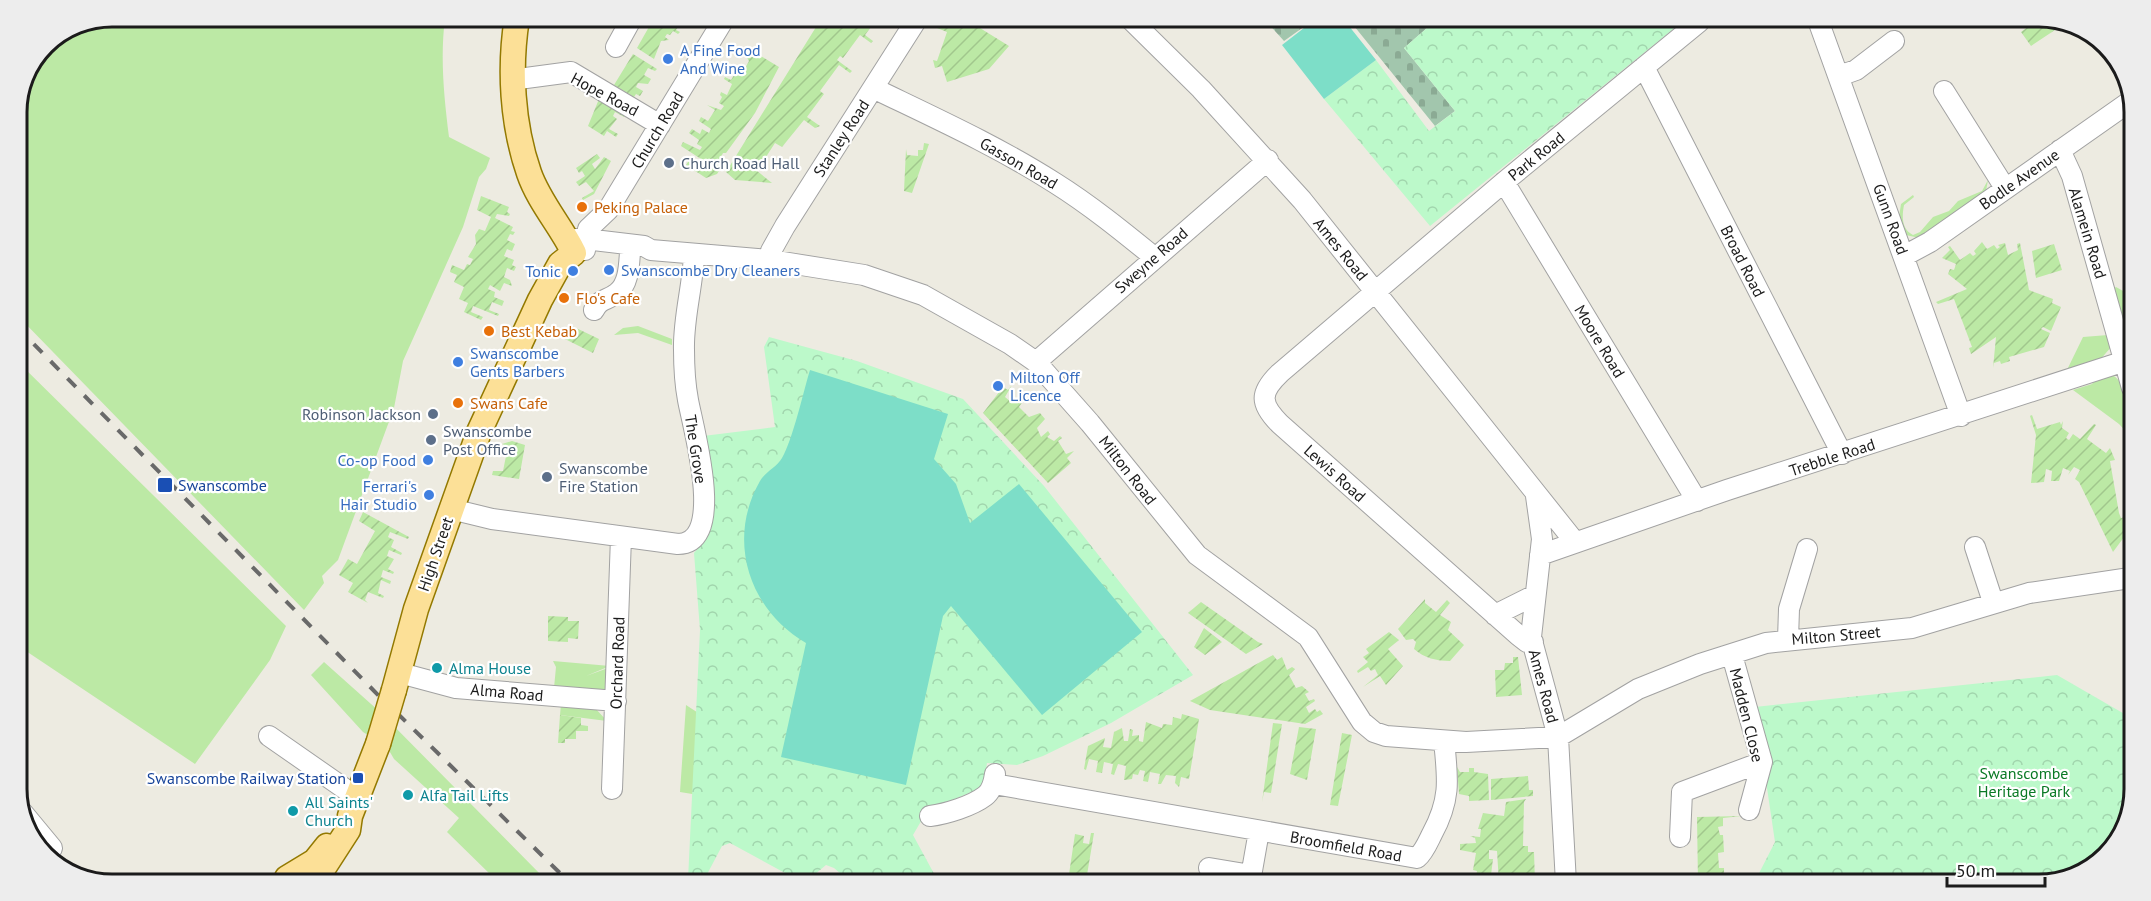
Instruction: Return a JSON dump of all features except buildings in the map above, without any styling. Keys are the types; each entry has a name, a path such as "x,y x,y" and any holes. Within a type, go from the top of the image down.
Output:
{"main road":[{"path":"516,27 511,80 530,176 550,215 579,249"},
{"name":"High Street","path":"320,874 348,830 354,807 378,744 416,609 479,432 540,300 579,249"},
{"name":"High Street","path":"293,874 317,859 354,807"},
{"name":"High Street","path":"326,874 336,858 337,850"}],"street":[{"path":"616,47 627,27"},
{"name":"Church Road","path":"579,249 589,228 608,210 660,125 714,27"},
{"name":"Stanley Road","path":"770,260 771,251 785,225 912,27"},
{"name":"Ames Road","path":"1138,27 1268,160 1575,542"},
{"name":"Park Road","path":"1374,291 1693,27"},
{"name":"Gunn Road","path":"1821,27 1961,416"},
{"path":"1839,76 1857,70 1894,41"},
{"name":"Broad Road","path":"1644,67 1842,454"},
{"name":"Hope Road","path":"511,80 571,72 660,125"},
{"name":"Gasson Road","path":"873,88 956,128 1035,171 1094,209 1154,257"},
{"path":"1944,90 2005,188"},
{"name":"Bodle Avenue","path":"1904,256 1930,242 2124,106"},
{"name":"Alamein Road","path":"2060,150 2068,166 2124,358"},
{"name":"Sweyne Road","path":"1036,362 1268,160"},
{"name":"Moore Road","path":"1504,182 1696,501"},
{"name":"Milton Road","path":"579,249 651,250 770,260 851,272 911,290 982,326 1036,362 1108,444 1197,555 1308,637 1367,728 1386,736 1444,741 1537,740 1558,736"},
{"name":"Milton Road","path":"579,249 630,252 651,250"},
{"path":"594,310 599,301 616,294 622,287 628,272 630,252"},
{"name":"The Grove","path":"451,509 481,518 621,537 684,544 693,540 701,529 701,459 688,401 684,351 694,254"},
{"name":"Lewis Road","path":"1374,291 1274,378 1264,394 1265,406 1280,423 1496,615 1526,641 1533,642"},
{"name":"Trebble Road","path":"1540,555 1696,501 2124,361"},
{"name":"Ames Road","path":"1535,493 1542,528 1533,642 1558,736 1566,874"},
{"name":"Orchard Road","path":"612,789 621,537"},
{"path":"1975,547 1993,602"},
{"path":"1788,639 1789,609 1807,549"},
{"name":"Milton Street","path":"1558,736 1571,731 1629,693 1691,667 1760,645 1788,639 1912,628 1993,602 2043,590 2124,579"},
{"path":"1496,615 1535,596"},
{"name":"Madden Close","path":"1732,655 1762,762 1749,810"},
{"name":"Alma Road","path":"397,682 616,701"},
{"path":"269,736 354,807"},
{"name":"Broomfield Road","path":"930,816 943,814 984,797 994,779 1259,831 1418,857 1439,822 1446,803 1448,784 1444,741"},
{"path":"1680,837 1682,792 1762,762"},
{"path":"1252,874 1259,831"},
{"path":"39,832 52,848"},
{"path":"1209,868 1234,874"}],"green space":[{"path":"112,27 444,27 444,92 449,137 490,158 486,169 479,177 463,227 403,361 394,408 338,560 322,576 324,583 304,610 27,325 27,106 30,90 45,60 69,38 84,31"},
{"path":"649,27 678,27 676,30 680,32 678,34 673,31 665,37 669,40 661,41 654,59 637,48"},
{"path":"816,27 871,27 865,35 873,41 871,43 860,35 843,58 840,56 837,60 852,71 850,73 839,65 820,91 824,94 807,117 820,126 815,128 804,120 782,147 775,143 762,163 767,167 765,169 760,166 756,170 772,183 735,180 726,172"},
{"path":"978,27 1009,46 989,69 947,82 942,66 935,68 933,60 937,61 947,32 937,28"},
{"path":"1271,27 1304,27 1284,41"},
{"path":"1355,27 1428,27 1404,48 1455,111 1435,126"},
{"path":"1428,27 1676,27 1430,226 1324,99 1376,60 1429,131 1455,111 1404,48"},
{"path":"2028,27 2056,29 2031,46 2021,32"},
{"path":"754,52 779,67 755,113 726,153 723,153 717,165 721,168 717,174 706,178 686,165 690,159 698,163 701,159 681,146 683,142 700,150 702,147 697,144 699,140 689,133 692,129 700,134 702,129 709,133 711,129 699,121 701,117 708,121 715,110 707,105 721,110 724,106 719,103 722,97 721,92 727,95 732,84 724,79 725,77 731,80 738,69 743,72 749,61 746,53 751,56"},
{"path":"633,54 657,69 655,71 648,68 644,75 651,79 648,84 638,83 636,87 643,91 640,96 636,94 634,97 614,85"},
{"path":"599,99 626,115 624,117 615,112 613,116 617,119 609,129 618,134 616,137 607,131 604,136 588,126"},
{"path":"924,143 929,144 912,193 904,191 906,149 907,155 918,156 918,150 923,150"},
{"path":"597,154 600,158 592,164 595,169 604,157 611,161 594,194 583,200 582,198 594,191 586,182 579,186 576,182 585,176 576,168"},
{"path":"1988,180 1986,191 1919,238 1906,235 1899,217 1901,204 1913,195 1914,197 1904,205 1903,218 1904,226 1913,235 1920,232 1933,217 1949,211 1958,201 1982,191"},
{"path":"481,196 509,207 507,212 509,216 497,214 495,218 513,227 511,231 515,232 513,235 510,234 507,240 515,244 512,251 507,249 504,256 514,260 512,265 516,267 514,271 507,268 504,277 510,280 512,286 504,283 500,291 490,285 488,289 495,292 494,297 504,301 502,306 492,302 489,310 499,314 498,316 473,306 471,312 483,317 481,320 464,312 468,303 459,299 464,287 454,282 457,275 450,272 452,265 464,270 467,264 470,265 473,259 468,257 476,244 475,235 479,229 485,231 491,217 477,210"},
{"path":"1982,242 1987,249 1994,245 1997,249 2000,247 1998,245 2005,243 2008,255 2018,250 2017,244 2020,243 2029,290 2053,299 2052,303 2061,307 2051,331 2043,327 2041,329 2050,333 2044,347 2009,357 2010,361 2001,364 2000,361 1994,363 1993,368 1996,337 1971,354 1969,348 1972,347 1954,299 1938,304 1936,302 1967,289 1948,274 1950,269 1954,270 1956,264 1942,258 1950,250 1948,247 1950,246 1960,260 1970,253 1973,256 1976,254 1974,251"},
{"path":"2054,244 2062,270 2036,278 2032,251"},
{"path":"2116,287 2124,292 2123,320 2113,289"},
{"path":"572,326 599,339 593,353 565,339"},
{"path":"638,326 672,339 672,345 638,333 614,335 623,328"},
{"path":"2108,335 2112,346 2099,361 2066,372 2083,337"},
{"path":"769,337 857,361 963,399 1044,486 1193,675 1111,723 1043,756 1017,765 987,763 983,787 927,811 913,835 934,874 841,874 826,865 815,874 787,874 730,843 722,846 707,874 688,874 700,630 694,553 709,534 713,512 712,485 703,436 775,427 764,347"},
{"path":"27,371 286,626 270,660 195,764 27,652"},
{"path":"2112,375 2122,386 2124,429 2073,390 2092,384 2097,378"},
{"path":"1012,385 1005,397 1011,402 1015,398 1019,402 1024,396 1019,407 1029,417 1040,413 1045,419 1037,428 1041,437 1048,431 1050,434 1047,437 1054,441 1060,436 1062,438 1058,441 1066,454 1074,451 1067,458 1071,463 1048,483 983,413 1003,387 1008,390"},
{"path":"2032,415 2037,429 2060,422 2061,425 2063,421 2062,428 2069,433 2066,438 2069,440 2073,434 2080,439 2094,424 2096,425 2087,439 2106,453 2110,448 2115,460 2110,461 2119,513 2121,518 2124,517 2124,537 2113,552 2079,482 2075,479 2080,470 2074,467 2068,475 2070,471 2063,468 2059,481 2051,481 2052,471 2046,469 2044,482 2031,483 2036,435 2030,416"},
{"path":"512,441 525,445 519,479 492,475 493,471 503,471 508,446 502,444"},
{"path":"363,512 409,537 408,539 390,532 388,537 394,540 391,547 402,553 401,555 389,550 387,556 394,559 388,569 394,572 393,574 383,570 381,577 391,581 390,584 381,580 378,593 384,596 383,598 368,592 365,600 368,603 348,592 353,583 339,575 348,559 357,564 375,531 359,521"},
{"path":"1425,599 1425,603 1436,612 1447,600 1450,603 1440,615 1451,622 1448,630 1464,645 1450,661 1436,660 1422,655 1414,649 1416,642 1413,639 1406,640 1398,629"},
{"path":"1201,602 1263,644 1246,654 1188,613"},
{"path":"548,616 568,617 568,621 579,621 578,639 568,638 568,642 548,641"},
{"path":"1204,628 1222,642 1205,655 1194,647"},
{"path":"1389,632 1399,640 1388,649 1403,666 1386,685 1380,676 1363,687 1378,675 1375,669 1371,671 1368,667 1358,673 1357,671 1368,662 1363,657 1369,653 1366,649"},
{"path":"1273,655 1277,660 1282,657 1287,670 1292,667 1295,669 1289,675 1296,688 1302,686 1309,692 1305,694 1309,701 1314,699 1315,701 1306,707 1309,713 1315,709 1317,712 1320,710 1323,714 1305,724 1210,710 1190,701"},
{"path":"1513,657 1518,657 1522,695 1496,697 1495,670 1504,670 1505,663 1513,663"},
{"path":"553,661 610,666 586,676 608,668 606,691 557,686 554,688 556,667"},
{"path":"324,662 380,712 540,874 490,874 447,832 459,818 394,759 387,747 363,732 311,675"},
{"name":"Swanscombe Heritage Park","path":"2057,675 2124,714 2124,789 2118,822 2103,845 2086,860 2061,871 2050,873 1759,874 1775,842 1755,707"},
{"path":"561,704 595,708 607,721 560,715"},
{"path":"686,705 706,718 723,799 680,792"},
{"path":"1182,714 1199,719 1189,779 1181,777 1179,787 1175,783 1176,776 1166,775 1161,784 1158,784 1160,774 1150,772 1148,782 1143,781 1145,771 1140,770 1138,775 1133,774 1132,779 1124,780 1126,766 1118,764 1114,775 1111,774 1113,764 1104,762 1102,773 1096,772 1098,761 1089,759 1086,770 1084,769 1088,746 1105,738 1103,747 1111,748 1114,732 1122,728 1124,741 1128,741 1130,729 1133,730 1132,736 1139,735 1139,741 1143,742 1146,722 1162,728 1163,724 1172,725 1173,717 1181,719"},
{"path":"560,715 581,718 581,725 588,726 588,731 576,731 576,739 565,739 565,743 558,743"},
{"path":"1273,723 1282,724 1271,793 1264,792 1262,802"},
{"path":"1299,727 1316,729 1307,780 1290,774"},
{"path":"1342,733 1352,735 1338,806 1330,805"},
{"path":"1457,767 1460,772 1469,772 1469,768 1474,768 1474,772 1488,774 1489,800 1469,801 1469,796 1459,794"},
{"path":"1528,776 1529,790 1533,790 1533,796 1491,800 1491,779"},
{"path":"1526,799 1524,802 1523,846 1528,846 1528,852 1534,852 1535,874 1498,874 1497,851 1489,850 1489,859 1493,859 1491,874 1476,874 1477,871 1473,870 1476,853 1460,850 1460,844 1476,843 1475,838 1470,836 1480,837 1481,829 1478,829 1483,813 1504,816 1506,802"},
{"path":"1742,816 1723,818 1723,826 1718,827 1720,835 1723,835 1724,852 1718,853 1719,868 1724,868 1724,874 1698,874 1697,817"},
{"path":"1091,833 1094,833 1087,874 1069,874 1075,834 1084,836 1083,843 1089,844"}],"shaded area":[{"path":"1305,27 1350,27 1376,60 1324,99 1282,45"},
{"path":"810,370 948,414 934,459 956,484 970,523 1019,484 1142,632 1042,715 951,606 943,616 906,785 781,757 806,643 786,629 757,593 749,572 745,549 745,527 750,504 760,481 780,461 786,450"}],"railway":[{"path":"27,337 381,698"},
{"path":"397,713 561,874"}],"place":[{"name":"A Fine Food And Wine","path":"668,59"},
{"name":"Church Road Hall","path":"669,163"},
{"name":"Peking Palace","path":"582,207"},
{"name":"Swanscombe Dry Cleaners","path":"609,270"},
{"name":"Tonic","path":"573,271"},
{"name":"Flo's Cafe","path":"564,298"},
{"name":"Best Kebab","path":"489,331"},
{"name":"Swanscombe Gents Barbers","path":"458,362"},
{"name":"Milton Off Licence","path":"998,386"},
{"name":"Swans Cafe","path":"458,403"},
{"name":"Robinson Jackson","path":"433,414"},
{"name":"Swanscombe Post Office","path":"431,440"},
{"name":"Co-op Food","path":"428,460"},
{"name":"Swanscombe Fire Station","path":"547,477"},
{"name":"Swanscombe","path":"165,485"},
{"name":"Ferrari's Hair Studio","path":"429,495"},
{"name":"Alma House","path":"437,668"},
{"name":"Swanscombe Railway Station","path":"358,778"},
{"name":"Alfa Tail Lifts","path":"408,795"},
{"name":"All Saints' Church","path":"293,811"}]}
